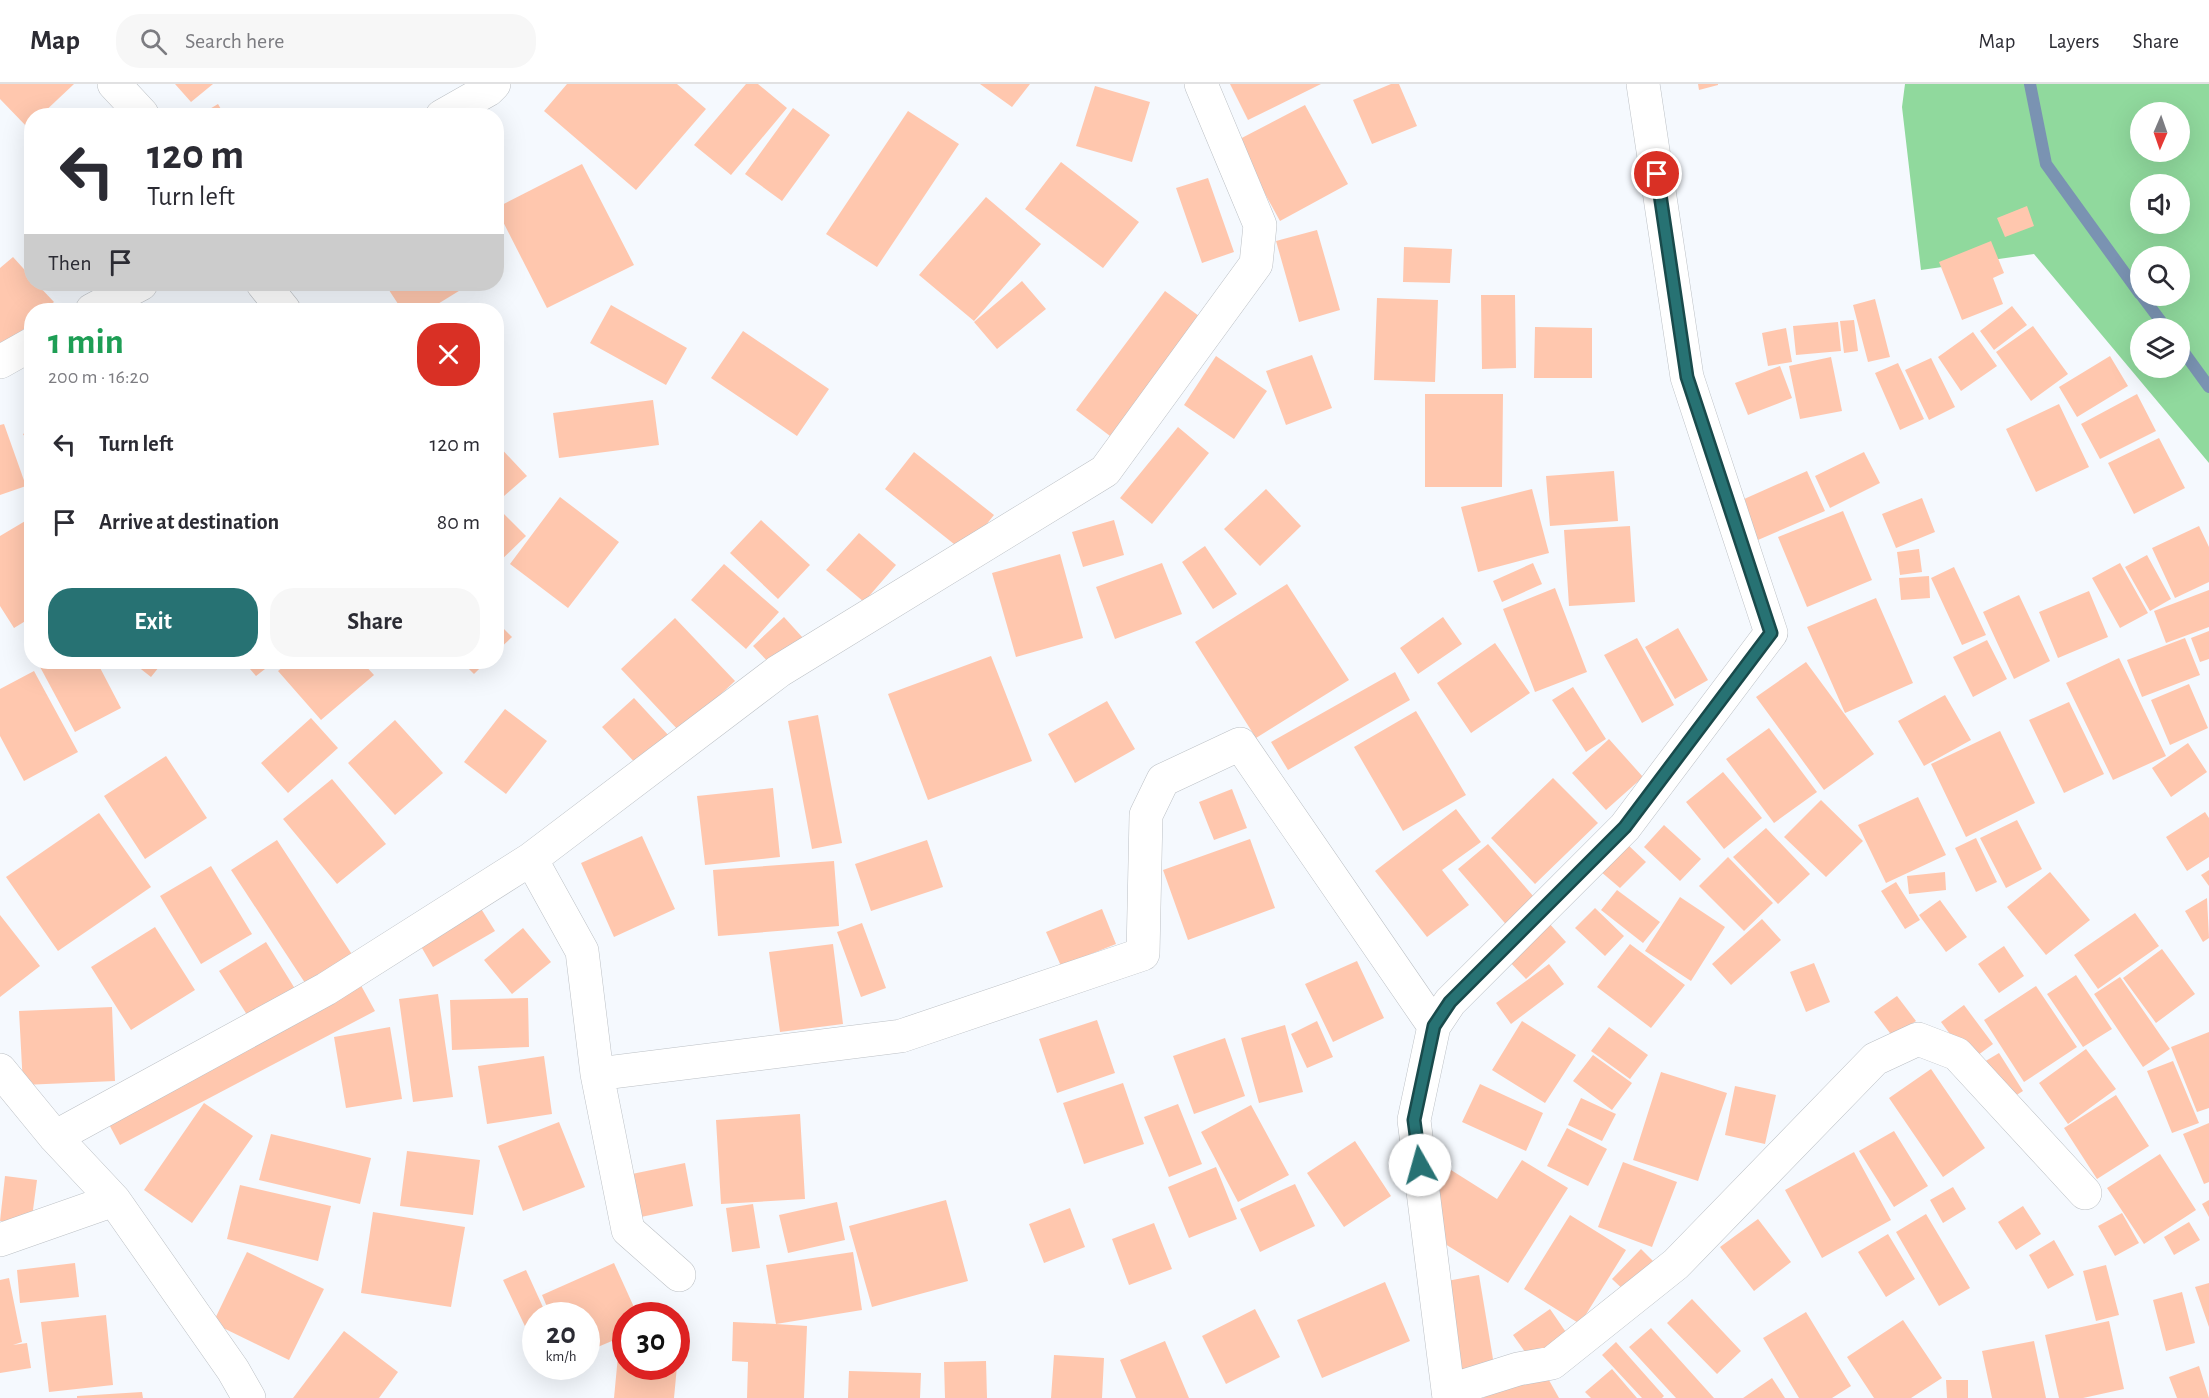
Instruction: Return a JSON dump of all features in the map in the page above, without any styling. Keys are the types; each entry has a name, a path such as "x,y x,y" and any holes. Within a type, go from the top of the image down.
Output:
{"street":[{"path":"114,84 136,108"},
{"path":"55,1137 326,989 531,859 779,671 1106,471 1256,264 1260,225 1201,84"},
{"path":"1643,84 1687,377 1771,633 1625,827 1450,1002 1434,1026 1414,1120 1448,1394 1518,1369 1552,1363 1676,1264 1875,1059 1918,1039 1957,1054 2085,1193"},
{"path":"454,108 488,86"},
{"path":"105,303 128,291"},
{"path":"269,291 278,303"},
{"path":"0,362 24,348"},
{"path":"597,1074 901,1036 1143,954 1146,816 1163,780 1240,744 1434,1026"},
{"path":"531,859 582,951 597,1074 628,1230 679,1275"},
{"path":"0,1070 55,1137 114,1200 233,1371 249,1398"},
{"path":"0,1239 114,1200"}],"green space":[{"path":"1905,84 2209,84 2209,463 2138,378 2190,378 2190,318 2130,318 2130,369 2034,254 1921,270 1902,107"}],"building":[{"path":"0,84 74,84 48,108 24,108 24,124 0,99"},
{"path":"175,84 213,84 191,102"},
{"path":"567,84 677,84 706,109 636,190 544,111"},
{"path":"746,84 758,84 787,108 731,175 694,145"},
{"path":"980,84 1030,84 1012,107"},
{"path":"1230,84 1321,84 1248,120"},
{"path":"1391,84 1399,84 1417,126 1372,144 1353,100"},
{"path":"1698,84 1718,84 1718,85 1699,90"},
{"path":"1095,86 1150,102 1132,162 1076,146"},
{"path":"1305,105 1348,184 1280,221 1236,141"},
{"path":"793,108 830,135 782,201 745,174"},
{"path":"908,111 959,144 877,267 826,234"},
{"path":"1061,162 1139,222 1103,268 1025,209"},
{"path":"582,164 634,265 547,308 504,224 504,204"},
{"path":"1208,178 1234,252 1202,263 1176,188"},
{"path":"986,197 1041,244 974,321 919,275"},
{"path":"2027,206 2034,226 2005,237 1997,218"},
{"path":"1317,230 1340,310 1299,322 1276,241"},
{"path":"1991,241 2004,273 1993,278 2003,304 1962,320 1939,262"},
{"path":"1404,247 1452,249 1450,283 1403,282"},
{"path":"13,257 24,269 24,291 44,291 54,302 24,303 24,329 4,346 0,342 0,268"},
{"path":"1022,281 1046,309 997,349 974,322"},
{"path":"390,291 459,291 439,303 397,303"},
{"path":"1165,291 1199,316 1110,436 1076,410"},
{"path":"1481,295 1515,295 1516,368 1482,369"},
{"path":"1377,298 1438,300 1435,382 1374,380"},
{"path":"1875,299 1890,357 1868,362 1853,305"},
{"path":"611,305 687,348 666,385 590,343"},
{"path":"2012,306 2027,325 1994,350 1980,331"},
{"path":"1854,320 1858,351 1844,353 1840,321"},
{"path":"1838,322 1841,351 1796,355 1793,326"},
{"path":"2033,326 2068,374 2031,401 1996,352"},
{"path":"1535,327 1592,328 1592,378 1534,378"},
{"path":"1786,328 1792,362 1768,366 1762,333"},
{"path":"743,331 829,389 797,436 711,378"},
{"path":"1973,332 1997,366 1961,391 1938,357"},
{"path":"1312,355 1332,408 1286,425 1266,371"},
{"path":"1216,356 1267,391 1234,439 1184,405"},
{"path":"2110,356 2128,386 2077,417 2059,387"},
{"path":"1831,357 1842,411 1800,419 1789,366"},
{"path":"1931,358 1955,407 1929,420 1905,370"},
{"path":"1898,363 1924,419 1900,430 1875,373"},
{"path":"1780,366 1792,398 1748,415 1735,383"},
{"path":"1425,394 1503,394 1502,487 1425,487"},
{"path":"2137,394 2156,431 2100,459 2081,424"},
{"path":"653,400 659,445 559,458 553,413"},
{"path":"2059,404 2089,467 2036,492 2006,429"},
{"path":"4,424 24,480 24,487 0,495 0,425"},
{"path":"1178,427 1209,453 1152,524 1120,498"},
{"path":"2159,438 2185,488 2134,514 2108,463"},
{"path":"504,452 527,476 504,496"},
{"path":"914,452 994,515 964,552 885,489"},
{"path":"1864,452 1880,483 1830,508 1815,476"},
{"path":"1614,471 1618,521 1550,526 1546,476"},
{"path":"1807,471 1825,511 1751,543 1733,504"},
{"path":"1266,489 1301,526 1260,566 1224,529"},
{"path":"1532,489 1549,553 1478,572 1461,507"},
{"path":"560,497 619,542 568,608 510,564"},
{"path":"1922,498 1935,532 1896,548 1882,514"},
{"path":"1843,511 1872,580 1807,607 1778,537"},
{"path":"504,514 526,536 504,557"},
{"path":"761,520 810,565 778,599 730,553"},
{"path":"1114,520 1124,555 1083,567 1072,532"},
{"path":"24,522 24,622 14,628 0,606 0,536"},
{"path":"1630,526 1635,602 1569,606 1564,530"},
{"path":"2199,526 2209,547 2209,582 2175,598 2152,548"},
{"path":"859,533 896,565 864,602 826,570"},
{"path":"1205,546 1237,594 1213,609 1182,562"},
{"path":"1919,549 1922,572 1900,575 1897,552"},
{"path":"1060,554 1083,638 1016,657 992,573"},
{"path":"2147,555 2171,599 2150,611 2125,567"},
{"path":"1162,563 1182,614 1115,639 1096,587"},
{"path":"1533,563 1542,584 1502,602 1493,581"},
{"path":"2120,563 2148,613 2120,628 2092,578"},
{"path":"724,564 779,612 746,649 691,600"},
{"path":"1954,567 1986,635 1962,645 1931,578"},
{"path":"1929,576 1930,598 1901,600 1899,578"},
{"path":"1287,584 1349,680 1256,738 1195,642"},
{"path":"1555,588 1587,672 1535,692 1503,609"},
{"path":"2209,590 2209,627 2166,643 2154,611"},
{"path":"2089,591 2108,637 2058,658 2039,612"},
{"path":"2019,595 2050,661 2014,679 1983,612"},
{"path":"1876,598 1913,683 1845,713 1807,627"},
{"path":"784,617 803,638 772,666 753,646"},
{"path":"1443,617 1462,644 1418,674 1400,648"},
{"path":"675,618 735,681 680,732 621,669"},
{"path":"1678,628 1708,680 1675,699 1645,647"},
{"path":"504,629 512,637 504,644"},
{"path":"2209,631 2209,659 2200,662 2191,638"},
{"path":"1637,638 1674,705 1642,723 1604,655"},
{"path":"2185,638 2200,675 2142,697 2127,660"},
{"path":"1987,640 2007,679 1973,697 1953,657"},
{"path":"1495,643 1530,693 1471,733 1437,683"},
{"path":"991,656 1032,761 928,800 888,694"},
{"path":"2119,658 2166,756 2113,780 2066,683"},
{"path":"1806,662 1874,754 1824,790 1756,697"},
{"path":"41,669 101,669 121,708 75,732"},
{"path":"141,669 157,669 151,677"},
{"path":"250,669 265,669 256,676"},
{"path":"280,669 368,669 374,675 321,720 278,671"},
{"path":"469,669 479,669 474,674"},
{"path":"34,671 78,752 24,781 0,736 0,689"},
{"path":"1395,672 1410,700 1288,770 1271,742"},
{"path":"2189,684 2208,728 2170,745 2151,700"},
{"path":"1573,687 1606,739 1586,752 1552,700"},
{"path":"1945,695 1971,740 1924,766 1898,721"},
{"path":"634,698 670,737 638,766 602,727"},
{"path":"1107,701 1135,749 1075,783 1048,734"},
{"path":"2069,702 2104,774 2064,793 2029,720"},
{"path":"505,709 547,741 506,794 464,762"},
{"path":"1416,711 1466,795 1403,831 1354,747"},
{"path":"818,715 842,843 812,849 788,721"},
{"path":"311,718 338,748 288,793 261,763"},
{"path":"395,720 443,773 395,815 348,763"},
{"path":"1769,728 1817,792 1774,823 1726,759"},
{"path":"2000,731 2035,803 1966,837 1931,764"},
{"path":"1609,739 1643,777 1606,810 1572,773"},
{"path":"2188,743 2207,772 2171,797 2152,768"},
{"path":"166,756 207,818 145,859 104,796"},
{"path":"1723,772 1762,818 1724,849 1686,802"},
{"path":"1553,778 1598,823 1535,884 1491,838"},
{"path":"332,779 386,844 337,884 283,819"},
{"path":"773,788 780,857 705,865 697,796"},
{"path":"1232,789 1247,828 1214,840 1199,802"},
{"path":"1918,797 1946,855 1886,883 1858,825"},
{"path":"1821,800 1863,841 1826,877 1784,837"},
{"path":"1456,809 1481,842 1442,870 1469,905 1427,937 1375,871"},
{"path":"2205,812 2209,818 2209,857 2187,871 2166,837"},
{"path":"99,813 151,887 58,951 6,877"},
{"path":"2017,820 2042,869 2006,888 1980,838"},
{"path":"1664,825 1701,859 1680,881 1644,847"},
{"path":"1766,828 1810,874 1778,904 1733,857"},
{"path":"642,836 675,909 614,937 581,863"},
{"path":"1976,838 1997,882 1976,892 1955,848"},
{"path":"1250,839 1275,908 1188,940 1163,870"},
{"path":"277,840 355,959 309,989 231,870"},
{"path":"927,840 943,887 871,911 855,864"},
{"path":"1488,844 1540,904 1510,929 1458,869"},
{"path":"1627,844 1646,862 1620,888 1600,871"},
{"path":"1728,857 1773,903 1744,931 1699,886"},
{"path":"834,861 839,926 718,936 713,870"},
{"path":"211,866 252,934 201,964 160,896"},
{"path":"2209,870 2209,886 2201,875"},
{"path":"1945,872 1946,890 1909,894 1907,876"},
{"path":"2050,872 2090,920 2046,955 2007,907"},
{"path":"1896,882 1920,920 1905,929 1881,891"},
{"path":"1617,890 1660,922 1643,943 1601,910"},
{"path":"1680,897 1725,927 1691,981 1645,951"},
{"path":"2207,898 2209,938 2203,942 2185,911"},
{"path":"1940,900 1967,937 1946,952 1919,915"},
{"path":"480,907 495,931 433,967 419,943"},
{"path":"1595,908 1624,936 1605,956 1575,928"},
{"path":"1102,909 1116,944 1061,966 1046,932"},
{"path":"2135,913 2159,946 2098,989 2074,955"},
{"path":"0,915 40,966 0,997"},
{"path":"1762,919 1781,940 1731,985 1712,964"},
{"path":"1548,922 1566,942 1526,979 1507,959"},
{"path":"862,923 886,988 861,997 837,932"},
{"path":"155,927 195,990 131,1030 91,967"},
{"path":"523,928 551,962 512,994 484,960"},
{"path":"266,942 297,992 251,1021 219,971"},
{"path":"833,944 843,1024 780,1032 769,952"},
{"path":"1630,944 1685,985 1651,1028 1597,987"},
{"path":"2004,946 2024,976 1999,993 1978,964"},
{"path":"2162,949 2195,994 2156,1023 2123,978"},
{"path":"1357,961 1384,1018 1333,1042 1305,984"},
{"path":"1814,963 1830,1002 1806,1012 1790,972"},
{"path":"1549,964 1564,984 1511,1024 1496,1003"},
{"path":"2076,975 2112,1029 2083,1047 2047,994"},
{"path":"2120,977 2170,1049 2143,1067 2094,994"},
{"path":"358,980 375,1011 120,1145 104,1115"},
{"path":"2036,986 2077,1047 2024,1082 1984,1020"},
{"path":"438,994 453,1097 413,1102 399,999"},
{"path":"1897,996 1916,1021 1893,1037 1874,1012"},
{"path":"528,998 529,1047 452,1050 450,1000"},
{"path":"1964,1005 1993,1044 1970,1061 1941,1022"},
{"path":"112,1007 115,1081 23,1085 19,1011"},
{"path":"1097,1020 1115,1073 1057,1093 1039,1039"},
{"path":"1317,1021 1333,1057 1307,1068 1291,1034"},
{"path":"1522,1021 1576,1055 1545,1103 1492,1070"},
{"path":"1285,1025 1303,1092 1259,1103 1241,1038"},
{"path":"390,1027 402,1099 346,1108 334,1037"},
{"path":"1609,1027 1648,1055 1630,1079 1591,1051"},
{"path":"2209,1032 2209,1108 2197,1112 2171,1047"},
{"path":"1225,1038 1245,1096 1194,1114 1173,1056"},
{"path":"2086,1049 2116,1089 2068,1124 2039,1083"},
{"path":"1999,1053 2023,1091 2004,1103 1979,1065"},
{"path":"1593,1055 1632,1083 1612,1110 1573,1081"},
{"path":"544,1056 552,1114 487,1124 478,1066"},
{"path":"2173,1061 2199,1123 2172,1133 2147,1071"},
{"path":"1931,1069 1985,1148 1943,1177 1889,1098"},
{"path":"1661,1072 1727,1093 1698,1181 1633,1160"},
{"path":"1123,1083 1144,1144 1084,1164 1063,1103"},
{"path":"1480,1084 1543,1113 1526,1151 1462,1122"},
{"path":"1735,1086 1776,1095 1765,1144 1725,1135"},
{"path":"2116,1095 2149,1146 2097,1179 2064,1128"},
{"path":"1581,1098 1616,1114 1602,1141 1568,1125"},
{"path":"204,1103 253,1136 192,1223 144,1190"},
{"path":"1178,1104 1202,1164 1169,1177 1144,1117"},
{"path":"1251,1105 1289,1175 1238,1202 1201,1132"},
{"path":"800,1114 805,1199 721,1204 716,1120"},
{"path":"559,1122 585,1187 523,1211 498,1146"},
{"path":"2209,1123 2209,1182 2204,1184 2183,1134"},
{"path":"1567,1128 1607,1149 1588,1186 1547,1166"},
{"path":"1894,1131 1928,1186 1894,1207 1859,1151"},
{"path":"271,1134 371,1158 360,1204 259,1180"},
{"path":"1355,1141 1391,1196 1344,1227 1307,1173"},
{"path":"407,1151 480,1160 473,1215 400,1206"},
{"path":"1854,1152 1891,1220 1822,1258 1785,1190"},
{"path":"2160,1154 2196,1210 2144,1244 2107,1188"},
{"path":"1522,1160 1568,1188 1508,1283 1416,1226 1451,1170 1497,1199"},
{"path":"1623,1162 1677,1182 1652,1247 1598,1227"},
{"path":"685,1163 693,1206 641,1217 632,1174"},
{"path":"1216,1167 1237,1219 1189,1238 1168,1187"},
{"path":"5,1176 37,1180 31,1225 0,1221"},
{"path":"1295,1184 1315,1226 1260,1252 1240,1209"},
{"path":"240,1185 331,1206 318,1261 227,1239"},
{"path":"1953,1187 1966,1209 1943,1223 1930,1200"},
{"path":"946,1200 968,1281 872,1307 849,1226"},
{"path":"2209,1200 2209,1217 2202,1204"},
{"path":"837,1202 845,1240 788,1253 779,1215"},
{"path":"753,1204 760,1248 732,1252 726,1208"},
{"path":"2023,1206 2041,1234 2016,1250 1998,1222"},
{"path":"1070,1208 1085,1247 1044,1263 1029,1224"},
{"path":"373,1212 465,1227 451,1307 361,1293"},
{"path":"2122,1213 2139,1243 2115,1256 2098,1226"},
{"path":"1926,1214 1970,1288 1939,1306 1896,1232"},
{"path":"1570,1215 1626,1250 1580,1324 1524,1289"},
{"path":"1758,1219 1791,1262 1754,1291 1720,1247"},
{"path":"2189,1222 2200,1240 2174,1255 2164,1237"},
{"path":"1154,1223 1172,1269 1129,1285 1112,1239"},
{"path":"1888,1234 1915,1279 1886,1297 1858,1252"},
{"path":"2054,1240 2074,1275 2048,1289 2029,1255"},
{"path":"1641,1249 1657,1265 1629,1295 1612,1279"},
{"path":"247,1252 324,1289 289,1360 213,1323"},
{"path":"853,1252 862,1310 776,1324 766,1265"},
{"path":"75,1263 79,1297 20,1303 17,1270"},
{"path":"614,1263 632,1302 612,1302 612,1341 600,1346 600,1302 545,1302 542,1295"},
{"path":"2106,1265 2119,1315 2096,1321 2083,1271"},
{"path":"526,1270 541,1302 522,1302 522,1320 503,1280"},
{"path":"1479,1275 1495,1371 1463,1376 1447,1281"},
{"path":"9,1278 22,1342 13,1345 27,1343 31,1368 0,1373 0,1280"},
{"path":"1385,1282 1410,1341 1322,1378 1297,1320"},
{"path":"2209,1283 2209,1327 2195,1287"},
{"path":"2182,1292 2195,1343 2166,1351 2153,1300"},
{"path":"1692,1299 1741,1351 1717,1374 1667,1323"},
{"path":"1255,1309 1280,1357 1226,1384 1202,1336"},
{"path":"1550,1309 1570,1338 1533,1363 1513,1335"},
{"path":"1806,1312 1851,1386 1832,1398 1799,1398 1763,1338"},
{"path":"106,1315 113,1385 49,1392 41,1322"},
{"path":"1903,1320 1942,1378 1911,1398 1874,1398 1847,1357"},
{"path":"2109,1321 2124,1389 2083,1398 2059,1398 2045,1335"},
{"path":"733,1322 807,1326 804,1398 747,1398 748,1362 732,1361"},
{"path":"1651,1328 1714,1398 1676,1398 1629,1347"},
{"path":"344,1331 398,1372 379,1398 293,1398"},
{"path":"1165,1341 1189,1398 1136,1398 1120,1360"},
{"path":"2034,1341 2046,1398 1992,1398 1982,1351"},
{"path":"1616,1342 1664,1396 1662,1398 1642,1398 1602,1355"},
{"path":"1054,1355 1104,1358 1102,1398 1051,1398"},
{"path":"986,1361 987,1398 945,1398 944,1362"},
{"path":"1541,1366 1559,1398 1483,1398"},
{"path":"2199,1366 2209,1398 2177,1398 2169,1377"},
{"path":"1612,1369 1637,1398 1591,1398 1585,1392"},
{"path":"849,1371 921,1373 920,1398 848,1398"},
{"path":"1772,1378 1785,1398 1743,1398"},
{"path":"616,1380 676,1380 674,1398 614,1398"},
{"path":"1946,1380 1968,1380 1968,1398 1947,1398"},
{"path":"142,1392 143,1398 77,1398 77,1396"}],"waterway":[{"path":"2030,84 2046,164 2130,280"},
{"path":"2150,306 2158,318"},
{"path":"2190,361 2209,387"}],"route":[{"path":"1420,1165 1414,1120 1434,1026 1450,1002 1625,827 1771,633 1687,377 1657,174"}]}
